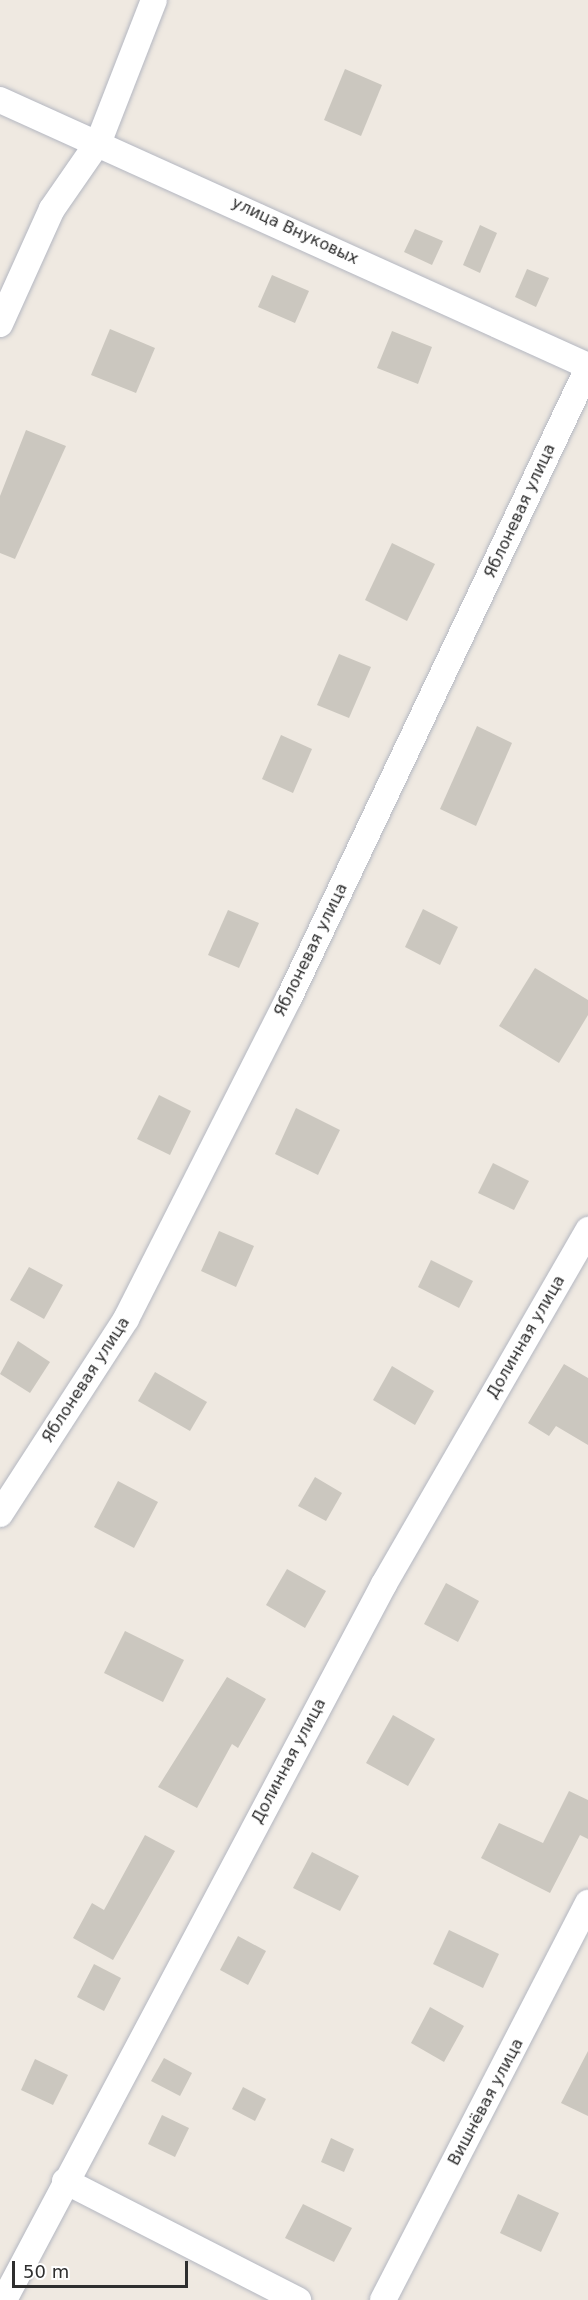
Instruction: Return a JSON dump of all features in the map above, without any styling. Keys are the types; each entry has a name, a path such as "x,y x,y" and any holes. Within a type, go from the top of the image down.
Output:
{"street":[{"path":"0,324 52,209 99,141 154,0"},
{"name":"улица Внуковых","path":"0,99 99,141 588,367"},
{"name":"Яблоневая улица","path":"0,1514 126,1319 289,998 588,367"},
{"name":"Долинная улица","path":"4,2300 65,2181 384,1584 588,1230"},
{"name":"Вишнёвая улица","path":"383,2300 588,1903"},
{"path":"65,2181 298,2300"}],"building":[{"path":"345,69 382,85 361,136 324,120"},
{"path":"480,225 497,233 480,273 463,265"},
{"path":"415,229 443,241 432,265 404,252"},
{"path":"527,269 549,278 536,307 515,297"},
{"path":"272,275 309,291 295,323 258,307"},
{"path":"110,329 155,348 136,393 91,375"},
{"path":"392,331 432,347 418,384 377,368"},
{"path":"26,430 66,446 15,559 0,553 0,496"},
{"path":"392,543 435,564 407,621 365,600"},
{"path":"339,654 371,667 349,718 317,705"},
{"path":"477,726 512,743 476,826 440,809"},
{"path":"281,735 312,749 293,793 262,779"},
{"path":"423,909 458,927 440,965 405,947"},
{"path":"228,910 259,923 239,968 208,955"},
{"path":"535,968 588,1000 588,1015 559,1063 499,1026"},
{"path":"159,1095 191,1111 170,1155 137,1139"},
{"path":"296,1108 340,1130 318,1175 275,1154"},
{"path":"493,1163 529,1181 514,1210 478,1193"},
{"path":"219,1231 254,1246 236,1287 201,1271"},
{"path":"431,1260 473,1281 459,1308 418,1287"},
{"path":"29,1267 63,1285 44,1319 10,1300"},
{"path":"18,1341 50,1362 30,1393 0,1374"},
{"path":"564,1364 588,1378 588,1445 556,1426 549,1436 528,1423"},
{"path":"392,1366 434,1391 415,1425 373,1400"},
{"path":"155,1372 207,1402 190,1431 138,1401"},
{"path":"315,1477 342,1493 326,1521 298,1506"},
{"path":"118,1481 158,1502 134,1548 94,1527"},
{"path":"287,1569 326,1591 305,1628 266,1605"},
{"path":"446,1583 479,1601 458,1642 424,1624"},
{"path":"125,1631 184,1660 163,1702 104,1673"},
{"path":"227,1677 266,1699 238,1748 232,1744 197,1808 158,1787"},
{"path":"393,1715 435,1739 408,1786 366,1763"},
{"path":"569,1791 588,1800 588,1839 580,1835 550,1893 481,1858 499,1823 543,1843"},
{"path":"145,1835 175,1851 113,1960 73,1938 92,1903 104,1910"},
{"path":"312,1852 359,1876 340,1911 293,1888"},
{"path":"449,1930 499,1954 483,1988 433,1964"},
{"path":"238,1936 266,1951 248,1985 220,1970"},
{"path":"94,1964 121,1978 104,2011 77,1997"},
{"path":"430,2007 464,2026 444,2062 411,2043"},
{"path":"588,2051 588,2116 561,2103"},
{"path":"164,2058 192,2073 180,2096 151,2081"},
{"path":"35,2059 68,2075 53,2105 21,2090"},
{"path":"243,2087 266,2099 255,2121 232,2109"},
{"path":"162,2115 189,2128 175,2157 148,2144"},
{"path":"331,2138 354,2149 344,2172 321,2162"},
{"path":"518,2194 559,2213 541,2252 500,2233"},
{"path":"303,2204 352,2228 334,2262 285,2238"}]}
